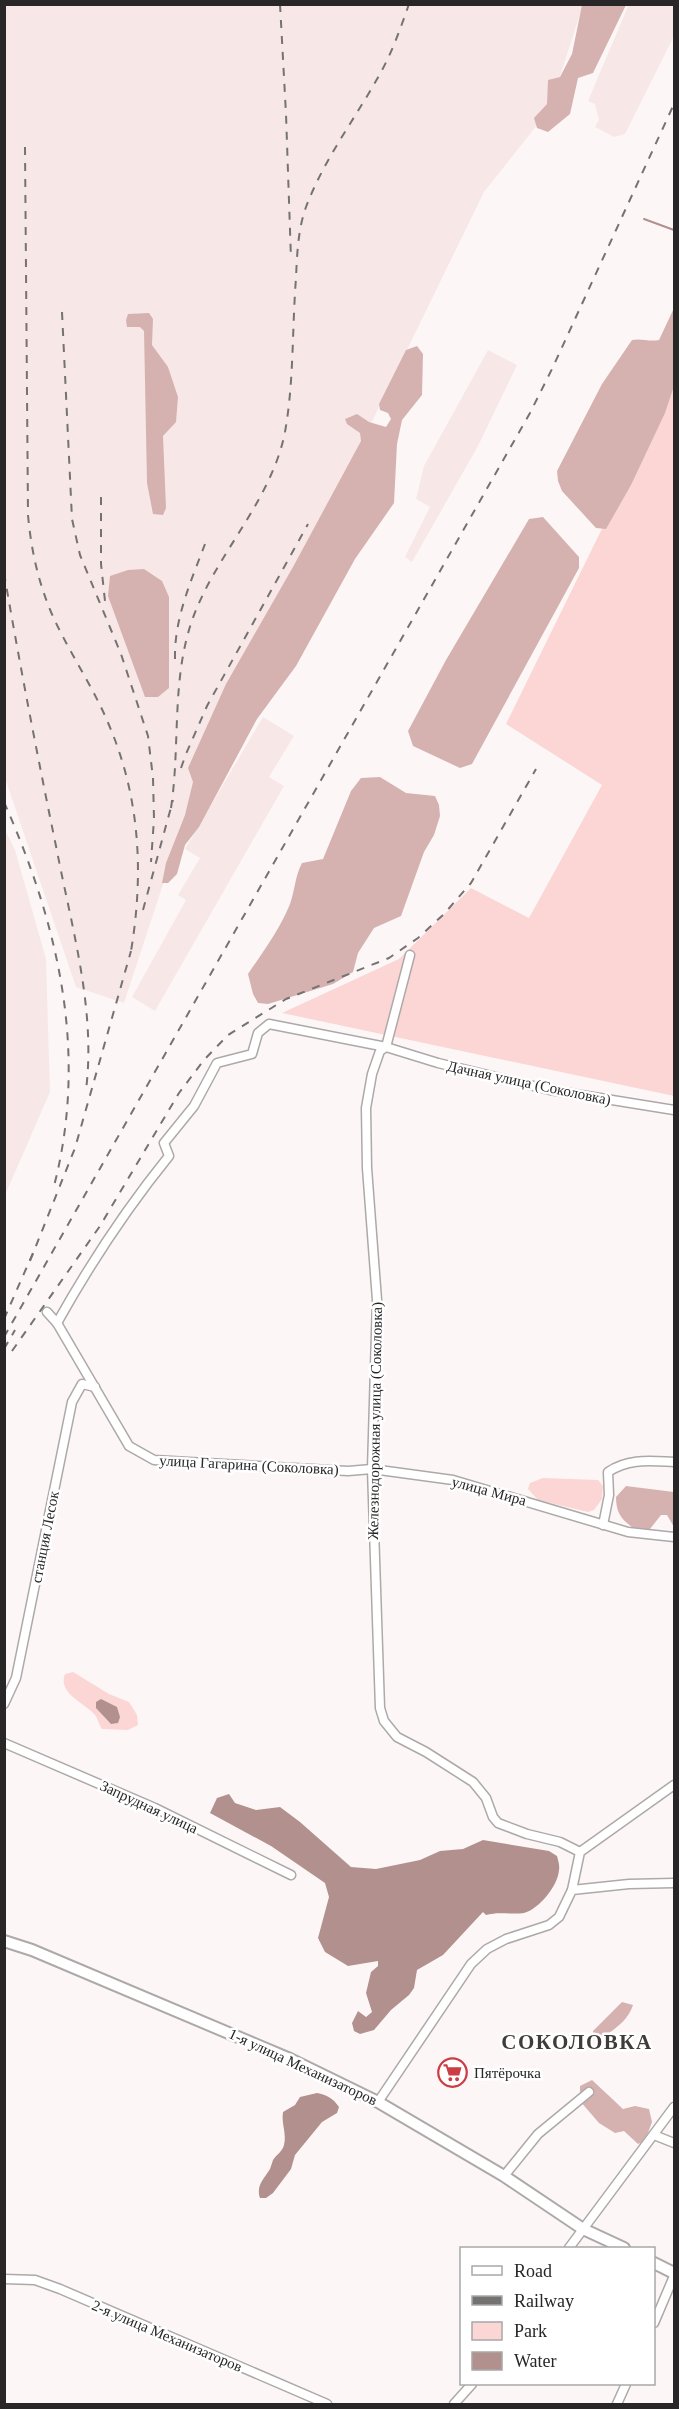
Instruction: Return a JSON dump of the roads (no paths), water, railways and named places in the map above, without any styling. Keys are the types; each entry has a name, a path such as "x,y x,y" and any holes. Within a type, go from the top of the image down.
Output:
{"street":[{"name":"Железнодорожная улица (Соколовка)","path":"410,955 386,1047 380,1051 372,1074 366,1108 367,1168 377,1300 372,1469 379,1689 384,1721 397,1737 426,1752 472,1782 486,1798 498,1823 527,1834 560,1842 580,1852"},
{"path":"57,1323 80,1282 134,1199 169,1156 164,1143 194,1106 217,1063 252,1054 258,1034 269,1024 386,1047"},
{"name":"Дачная улица (Соколовка)","path":"386,1047 438,1063 550,1090 675,1110"},
{"name":"улица Гагарина (Соколовка)","path":"46,1312 57,1323 129,1446 154,1460 348,1471 372,1469"},
{"name":"станция Лесок","path":"4,1704 16,1678 72,1402 82,1384 95,1387"},
{"path":"603,1525 609,1495 608,1472 620,1465 635,1461 675,1462"},
{"name":"улица Мира","path":"372,1469 453,1480 628,1532 675,1537"},
{"name":"Запрудная улица","path":"4,1743 155,1808 291,1875"},
{"path":"378,2102 471,1964 488,1949 506,1939 549,1925 559,1917 572,1890 580,1852 675,1785"},
{"path":"572,1890 629,1884 675,1883"},
{"name":"1-я улица Механизаторов","path":"4,1941 32,1950 290,2059 378,2102 504,2176 583,2229 622,2247"},
{"path":"504,2176 538,2134 589,2092"},
{"path":"570,2247 675,2107"},
{"path":"654,2135 675,2143"},
{"path":"655,2264 675,2274 655,2321"},
{"name":"2-я улица Механизаторов","path":"4,2279 35,2280 60,2289 327,2404"},
{"path":"454,2404 471,2385"},
{"path":"617,2404 626,2385"}],"water":[{"path":"101,1699 117,1707 120,1717 118,1723 111,1724 96,1708 96,1702"},
{"path":"229,1794 235,1803 256,1810 280,1807 351,1867 376,1869 420,1860 440,1851 463,1849 483,1840 549,1851 557,1856 558,1876 547,1896 530,1911 486,1915 483,1912 443,1955 417,1970 414,1988 409,1995 391,2010 374,2030 360,2034 354,2031 352,2023 358,2011 366,2017 372,2012 366,1993 371,1972 378,1966 378,1961 348,1966 325,1952 318,1938 329,1897 325,1883 271,1846 210,1813 217,1798"},
{"path":"317,2093 334,2101 339,2107 337,2113 322,2122 295,2155 291,2169 273,2193 266,2198 260,2198 261,2182 284,2145 283,2112 295,2105 300,2097"}],"waterway":[{"path":"644,219 674,230"}],"railway":[{"path":"280,4 291,259"},
{"path":"171,808 179,683 188,634 206,588 269,479 285,432 291,375 297,251 303,215 322,172 385,64 409,4"},
{"path":"4,1337 530,413 674,104"},
{"path":"25,147 29,528 46,600 103,711 120,753 128,782 137,840 138,869 130,957"},
{"path":"62,312 72,519 80,555 121,654 148,736 153,778 154,819 151,862"},
{"path":"101,497 101,564 105,601"},
{"path":"181,768 207,706 308,524"},
{"path":"175,659 180,615 205,544"},
{"path":"4,573 81,970 88,1030 86,1090"},
{"path":"12,1351 100,1226 179,1093 204,1060 228,1035 286,999 389,958 418,938 444,914 471,883 536,769"},
{"path":"143,910 173,800"},
{"path":"4,802 40,896 63,992 68,1041 68,1090 63,1140 53,1190"},
{"path":"30,1261 75,1148 131,951"},
{"path":"4,1319 33,1253"},
{"path":"4,1349 15,1330"}],"place":[{"name":"Пятёрочка","path":"453,2073"}],"district":[{"name":"СОКОЛОВКА","path":"577,2042"}]}
